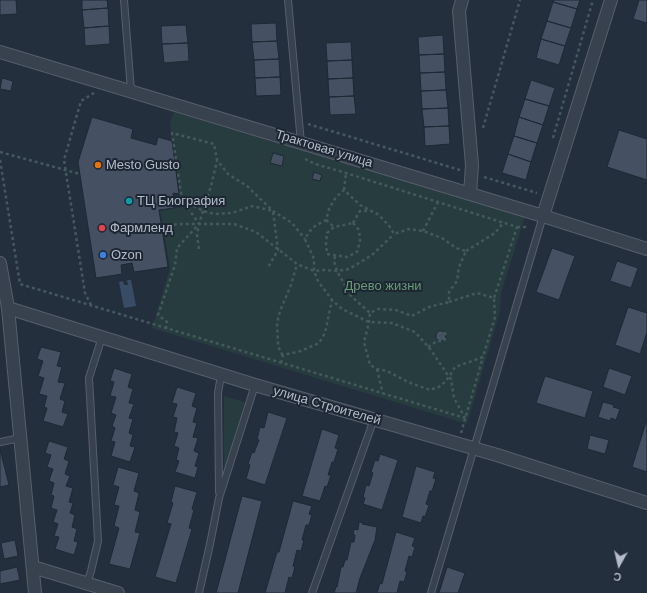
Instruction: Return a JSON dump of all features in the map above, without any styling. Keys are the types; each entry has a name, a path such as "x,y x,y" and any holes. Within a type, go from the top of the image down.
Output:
{"street":[{"path":"462,0 459,11 472,165 470,194"},
{"path":"543,216 611,0"},
{"name":"Трактовая улица","path":"0,52 530,212 647,249"},
{"path":"0,263 8,308 35,593"},
{"name":"улица Строителей","path":"8,308 255,385 475,448 647,503"},
{"path":"32,567 87,583 105,591 118,593"}],"lane":[{"path":"124,0 131,91"},
{"path":"288,0 301,143"},
{"path":"431,593 543,216"},
{"path":"87,583 98,541 89,378 102,337"},
{"path":"219,498 218,393 221,374"},
{"path":"199,593 219,498 255,385"},
{"path":"312,593 374,420"},
{"path":"0,442 20,438"}],"path":[{"path":"481,135 520,0"},
{"path":"552,141 593,0"},
{"path":"88,90 101,95"},
{"path":"92,306 85,293 64,160 81,101 94,92"},
{"path":"307,116 308,124 537,193"},
{"path":"199,224 182,199 172,133 214,144 217,160 211,186 199,224 197,235 199,249"},
{"path":"0,152 80,174"},
{"path":"302,157 315,164 517,227 525,227 539,186"},
{"path":"0,160 20,284 465,418"},
{"path":"217,160 228,174 247,186 273,211 292,223 305,239 314,259 314,271 318,281 332,300 342,309 369,322 392,323 415,332 451,379 454,398 465,418"},
{"path":"326,220 328,209 336,197 344,190 346,173"},
{"path":"344,190 360,205 379,214 390,226 394,234"},
{"path":"182,199 203,211 214,214 232,213 252,206 273,211"},
{"path":"423,231 438,202"},
{"path":"268,269 278,250 273,211"},
{"path":"353,223 360,230 360,241 357,252 348,257 327,254 327,234 334,227 353,223 360,211 372,211"},
{"path":"305,239 315,226 326,220"},
{"path":"326,220 334,227"},
{"path":"449,302 449,292 457,281 458,266 466,251 495,233 504,222"},
{"path":"162,227 178,224 234,224 256,232 297,264 314,271 338,271 349,269 372,255 394,234 409,229 423,231 442,238 456,248 466,251"},
{"path":"166,329 167,322 158,315 175,265 177,248 199,224"},
{"path":"465,418 495,317 494,298 517,227"},
{"path":"335,256 334,261 351,296 370,313"},
{"path":"281,363 283,355 280,352 278,343 277,323 297,264"},
{"path":"370,313 378,309 396,310 412,316 429,307 477,293 494,298"},
{"path":"283,355 301,351 319,343 325,333 332,300"},
{"path":"370,313 364,342 370,365 377,369 387,370 408,382 430,390 440,386 455,367 483,357"},
{"path":"428,347 437,341 444,341 446,335 445,333 442,334"},
{"path":"377,369 383,394"}],"green space":[{"name":"Древо жизни","path":"174,112 525,217 501,293 500,311 467,424 152,328 170,268 160,211 181,207 170,122"},
{"path":"224,396 245,402 224,470"}],"water":[{"path":"127,280 131,280 136,306 124,308 119,282 123,281 124,285 128,285"}],"building":[{"path":"0,0 16,0 17,14 0,15"},
{"path":"82,0 107,0 108,8 82,10"},
{"path":"554,0 580,0 577,9 553,2"},
{"path":"639,0 647,0 647,23 633,19"},
{"path":"553,2 577,9 571,28 547,21"},
{"path":"108,8 109,26 84,28 82,10"},
{"path":"547,21 571,28 565,46 541,39"},
{"path":"276,23 277,41 252,42 251,24"},
{"path":"186,25 188,43 162,44 161,26"},
{"path":"109,26 110,44 85,46 84,28"},
{"path":"443,35 444,54 419,55 418,37"},
{"path":"541,39 565,46 559,65 536,58"},
{"path":"277,41 279,59 254,60 252,42"},
{"path":"351,42 352,60 327,61 326,43"},
{"path":"188,43 189,61 164,63 162,44"},
{"path":"444,54 445,72 420,73 419,55"},
{"path":"279,59 280,77 255,78 254,60"},
{"path":"352,60 353,78 328,79 327,61"},
{"path":"445,72 446,90 421,91 420,73"},
{"path":"280,77 281,95 256,96 255,78"},
{"path":"2,78 13,81 11,91 0,89"},
{"path":"353,78 354,96 329,97 328,79"},
{"path":"531,80 555,88 549,106 525,99"},
{"path":"446,90 448,108 422,109 421,91"},
{"path":"354,96 356,114 330,115 329,97"},
{"path":"525,99 549,106 543,125 519,117"},
{"path":"448,108 449,126 424,127 422,109"},
{"name":"ТЦ Биография","path":"92,117 133,129 131,138 156,145 158,137 172,141 179,194 173,193 174,208 159,210 168,267 134,272 132,263 121,265 122,274 96,278 78,162"},
{"path":"519,117 543,125 537,143 514,136"},
{"path":"449,126 450,144 425,146 424,127"},
{"path":"619,130 647,139 647,180 607,167"},
{"path":"514,136 537,143 531,162 508,154"},
{"path":"273,153 284,156 282,166 270,163"},
{"path":"508,154 531,162 526,180 502,173"},
{"path":"314,172 322,175 320,181 312,179"},
{"path":"552,248 575,256 559,300 536,292"},
{"path":"617,261 638,268 631,288 610,281"},
{"path":"628,307 647,313 647,332 640,354 615,345"},
{"path":"439,331 443,331 446,334 445,339 442,341 438,340 436,337 436,334"},
{"path":"41,347 61,352 57,366 62,367 58,382 65,383 60,399 65,401 62,412 68,414 63,427 43,421 47,408 44,407 47,396 39,394 44,378 38,376 43,361 37,359"},
{"path":"114,368 132,374 128,387 133,389 129,403 134,404 129,418 133,419 129,433 133,435 130,446 135,447 130,462 111,456 115,442 111,441 115,428 112,426 116,415 111,413 116,397 110,396 114,382 110,381"},
{"path":"609,368 632,376 625,395 603,387"},
{"path":"545,376 593,391 585,418 536,403"},
{"path":"177,387 196,393 192,406 197,408 193,422 197,423 193,437 198,438 194,451 199,453 195,466 198,467 195,478 175,472 179,461 176,460 179,448 174,446 178,433 174,432 177,418 173,417 177,404 172,403"},
{"path":"603,402 614,405 613,407 620,409 616,420 611,418 610,421 598,417"},
{"path":"268,412 287,418 265,485 246,479 250,465 248,464 252,452 254,453 259,440 257,439 260,427 264,428"},
{"path":"647,419 647,472 632,467"},
{"path":"322,429 339,435 335,448 338,449 328,475 331,475 327,487 325,486 320,501 302,496"},
{"path":"590,435 609,440 605,454 587,449"},
{"path":"49,441 68,447 64,459 69,461 65,474 70,476 66,486 73,488 69,502 73,503 70,513 75,515 72,527 77,529 74,541 78,542 74,555 55,549 59,537 54,536 58,524 53,522 57,510 51,508 54,496 51,495 54,483 49,481 53,469 47,467 51,455 45,453"},
{"path":"0,449 9,485 0,487"},
{"path":"380,454 398,460 382,510 363,504 366,485 369,486 375,460 378,461"},
{"path":"416,466 435,472 433,478 436,479 426,504 429,505 425,517 423,516 421,523 402,517"},
{"path":"118,467 139,473 134,491 139,493 135,510 140,512 135,532 140,533 130,569 109,564 119,528 114,526 119,506 114,505 119,487 113,485"},
{"path":"175,486 197,492 189,528 192,529 176,583 155,577 171,524 167,523 173,503 171,502"},
{"path":"242,496 262,501 238,593 216,593"},
{"path":"293,501 312,506 309,514 312,515 309,525 306,525 301,551 297,550 292,578 289,577 285,593 265,593 277,552 279,552"},
{"path":"359,522 377,527 375,540 360,578 356,593 334,593 337,587 341,567 343,567 345,560 347,560 351,542 354,542 354,529 358,530"},
{"path":"396,532 415,538 412,546 415,547 412,557 409,556 404,582 400,581 397,593 377,593 380,583 382,584"},
{"path":"15,540 18,556 4,559 1,543"},
{"path":"17,567 20,580 0,584 0,571"},
{"path":"447,567 465,573 458,593 439,593"}],"place":[{"name":"Mesto Gusto","path":"98,165"},
{"name":"ТЦ Биография","path":"129,201"},
{"name":"Фармленд","path":"102,228"},
{"name":"Ozon","path":"103,255"}]}
